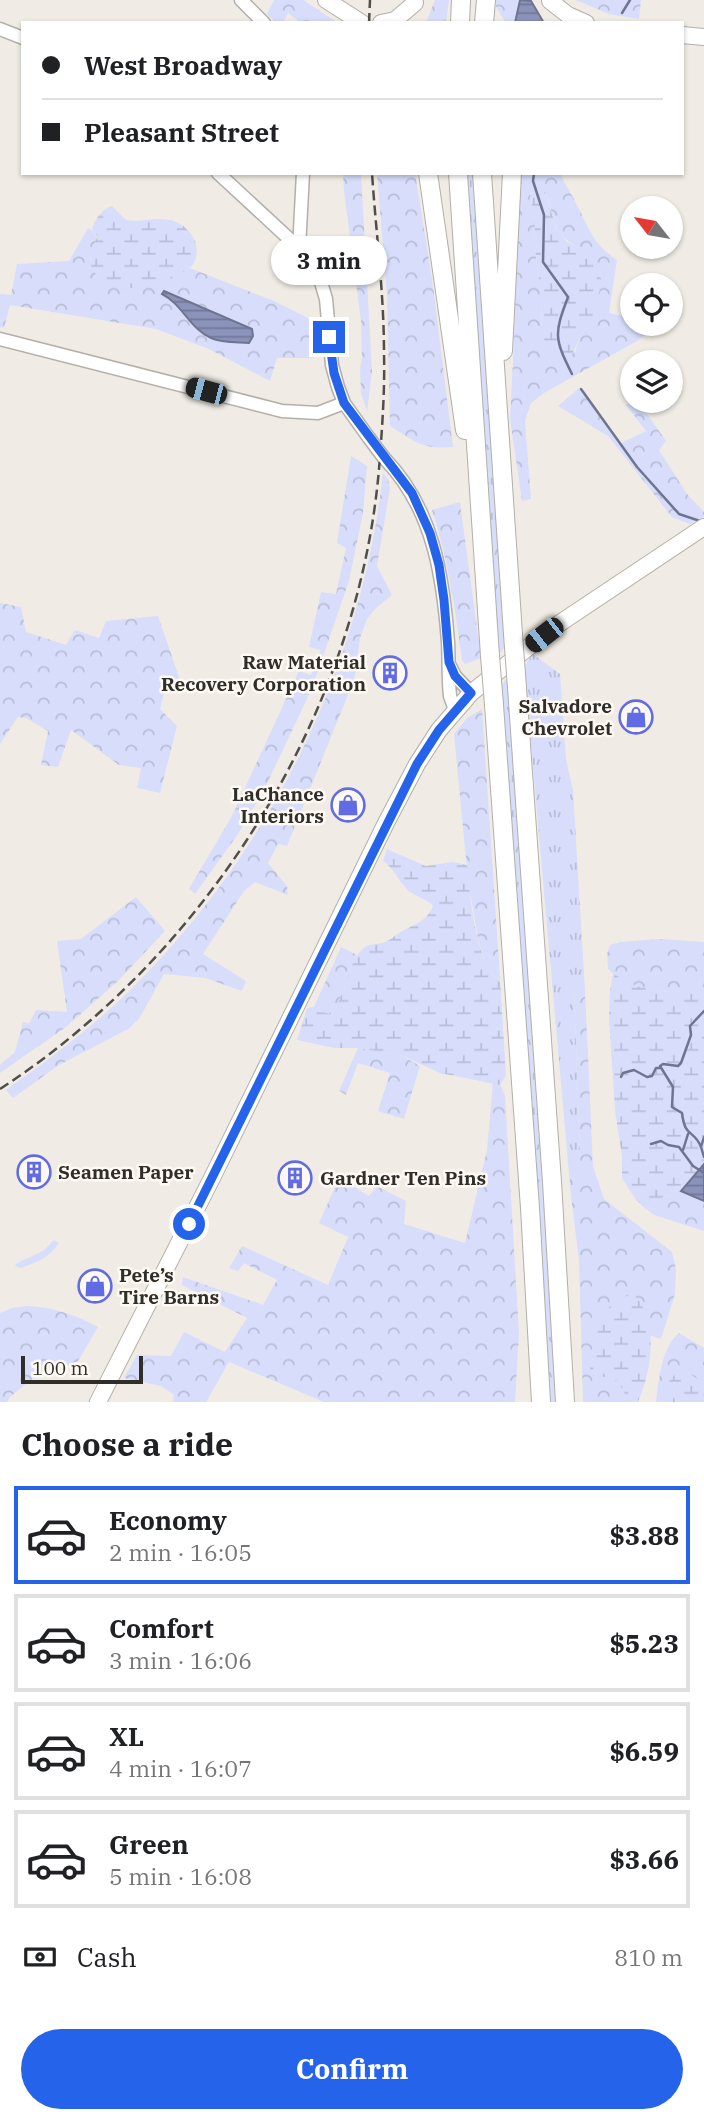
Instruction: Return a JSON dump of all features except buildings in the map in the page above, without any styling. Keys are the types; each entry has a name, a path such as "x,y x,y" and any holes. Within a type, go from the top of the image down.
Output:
{"highway":[{"path":"460,21 461,0"},
{"path":"484,21 486,0"},
{"path":"428,175 482,540"},
{"path":"458,175 541,1402"},
{"path":"482,175 565,1402"},
{"path":"498,424 512,175"}],"main road":[{"path":"327,0 358,20"},
{"path":"550,0 559,21"},
{"path":"550,0 568,15 582,21"},
{"path":"390,21 395,20 416,2"},
{"path":"410,21 416,2"},
{"path":"684,35 704,37"},
{"path":"98,1402 417,764 455,710 471,693 554,627 704,527"}],"street":[{"path":"242,0 262,21"},
{"path":"0,29 21,37"},
{"path":"220,175 299,248 316,268 324,288 332,365 344,403 412,493 430,533 439,565 444,600 450,696 455,710"},
{"path":"299,248 303,175"},
{"path":"0,339 282,411 318,413 344,403"},
{"path":"449,662 455,676 471,693"}],"green space":[{"path":"274,0 303,0 335,21 298,21 288,13 284,21 274,21 267,14"},
{"path":"435,0 449,0 446,21 427,21"},
{"path":"496,0 520,0 515,21 505,21 496,7"},
{"path":"576,0 641,0 639,19 609,14"},
{"path":"343,175 361,175 372,371 367,412 361,393 361,321"},
{"path":"377,175 415,175 432,278 453,447 426,446 390,426 387,295"},
{"path":"465,175 475,175 506,646 498,655"},
{"path":"520,175 561,175 593,237 617,260 609,313 620,315 620,336 644,336 531,403 525,421 531,499 522,501 510,419","holes":["530,191 546,194 557,228 565,239 583,250 590,324 580,337 575,352 549,352 542,334 541,296"]},
{"path":"534,184 539,185 546,194 556,228 567,242 583,250 595,262 602,282 590,324 580,337 571,357 561,359 549,352 542,335 541,296 530,191"},
{"path":"112,206 126,220 164,219 182,225 192,235 196,244 196,254 191,267 169,277 123,290 101,279 91,265 97,236 92,230 99,215"},
{"path":"88,228 96,238 90,260 134,287 190,268 274,301 312,320 314,358 277,358 270,381 209,349 156,329 10,305 4,328 0,327 0,294 11,295 17,264 69,261","holes":["167,291 251,329 253,336 198,330"]},
{"path":"579,388 619,444 646,431 632,413 646,413 666,441 659,450 687,494 704,512 704,517 690,524 672,517 608,436 558,406"},
{"path":"351,456 367,466 363,513 349,581 312,688 265,788 238,834 195,894 189,889 232,816 299,671 311,675 321,650 309,647 321,592 336,594 346,548 337,543"},
{"path":"383,473 390,488 377,566 392,595 367,619 360,638 354,680 287,846 278,844 268,863 287,886 288,895 255,882 244,891 203,954 246,981 242,991 205,978 164,974 139,1019 128,1029 59,1065 13,1098 6,1090 98,1020 177,941 223,883 264,821 300,756 330,688 354,618 372,546"},
{"path":"460,502 481,658 465,664 462,660 447,566 432,510"},
{"path":"0,603 21,607 26,632 66,645 75,630 99,638 106,621 158,616 180,685 165,689 160,709 177,726 160,793 137,788 141,768 119,765 71,730 58,767 41,765 48,731 26,718 18,717 0,744"},
{"path":"533,654 560,674 566,759 573,791 585,990 574,990 580,1153 571,1196 524,666"},
{"path":"509,676 538,1057 558,1402 546,1402 534,1135 500,686"},
{"path":"482,709 500,978 496,979 486,966 478,939 468,880 454,734 467,718"},
{"path":"387,849 426,866 452,862 467,865 478,942 489,970 496,979 500,978 506,1076 500,1085 440,1073 403,1056 358,1048 334,1048 297,1040 307,1008 314,1007 327,1015 334,1009 354,961 363,949 388,941 427,916 433,906 409,891 383,861"},
{"path":"136,897 165,931 117,982 66,1027 0,1073 0,1065 15,1052 23,1022 29,1024 36,1010 67,1012 57,941 81,939"},
{"path":"660,939 704,942 704,992 653,990 629,983 608,969 607,954 610,945"},
{"path":"341,947 357,955 337,1007 327,1015 314,1007"},
{"path":"613,973 645,988 668,992 704,992 704,1164 681,1191 656,1200 647,1210 636,1200 622,1178 609,1018"},
{"path":"574,990 585,990 593,1166 604,1199 672,1252 676,1269 675,1294 661,1339 646,1334 626,1387 633,1402 583,1402 579,1260 571,1196 580,1153"},
{"path":"358,1048 403,1056 420,1066 404,1119 378,1111 390,1073 358,1063 346,1095 339,1091"},
{"path":"493,1082 500,1085 505,1096 519,1333 515,1402 324,1402 229,1362 206,1402 173,1402 174,1395 161,1386 124,1378 137,1355 171,1356 184,1332 225,1352 247,1318 182,1285 183,1277 263,1305 277,1280 244,1263 238,1271 229,1268 242,1246 328,1285 348,1237 319,1223 339,1178 369,1196 377,1186 406,1201 404,1224 465,1243 487,1150"},
{"path":"681,1191 704,1201 704,1231 654,1215 647,1210 656,1200"},
{"path":"54,1240 59,1243 47,1256 21,1268 15,1266 43,1251"},
{"path":"632,1293 647,1316 651,1345 647,1375 638,1402 629,1402 618,1381 592,1375 590,1368 604,1314 615,1302"},
{"path":"27,1306 64,1312 98,1327 74,1368 63,1363 36,1376 7,1402 0,1402 0,1313"},
{"path":"679,1333 704,1348 704,1402 656,1402 668,1347"},
{"path":"685,1371 700,1383 704,1402 661,1402 666,1385 677,1372"}],"shaded area":[{"path":"520,0 531,1 543,21 515,21"},
{"path":"164,291 252,329 253,336 249,343 225,342 211,338 197,329 169,298 162,294"},
{"path":"704,1164 704,1201 681,1191"}],"waterway":[{"path":"622,13 630,0"},
{"path":"534,175 533,181 544,215 543,262 568,297 558,336 572,374"},
{"path":"581,389 637,467 679,514 700,521"},
{"path":"701,1147 685,1127 682,1113 672,1107 673,1087 660,1066 678,1066 681,1063 691,1035 690,1026 704,1011"},
{"path":"621,1077 623,1073 634,1070 647,1077 652,1076 656,1068 661,1068"},
{"path":"683,1150 688,1134"},
{"path":"704,1137 701,1147 704,1157"},
{"path":"651,1144 661,1141 679,1147 693,1166 704,1173"}],"railway":[{"path":"369,21 370,0"},
{"path":"0,1089 75,1034 143,970 205,899 259,821 304,738 340,651 365,561 381,440 384,330 372,175"}],"place":[{"name":"Raw Material Recovery Corporation","path":"390,673"},
{"name":"Salvadore Chevrolet","path":"636,717"},
{"name":"LaChance Interiors","path":"348,805"},
{"name":"Seamen Paper","path":"34,1172"},
{"name":"Gardner Ten Pins","path":"295,1178"},
{"name":"Pete’s Tire Barns","path":"95,1286"}],"route":[{"path":"189,1224 417,764 439,730 471,693 451,670 439,565 430,533 401,476 344,403 332,365 329,337"}]}
